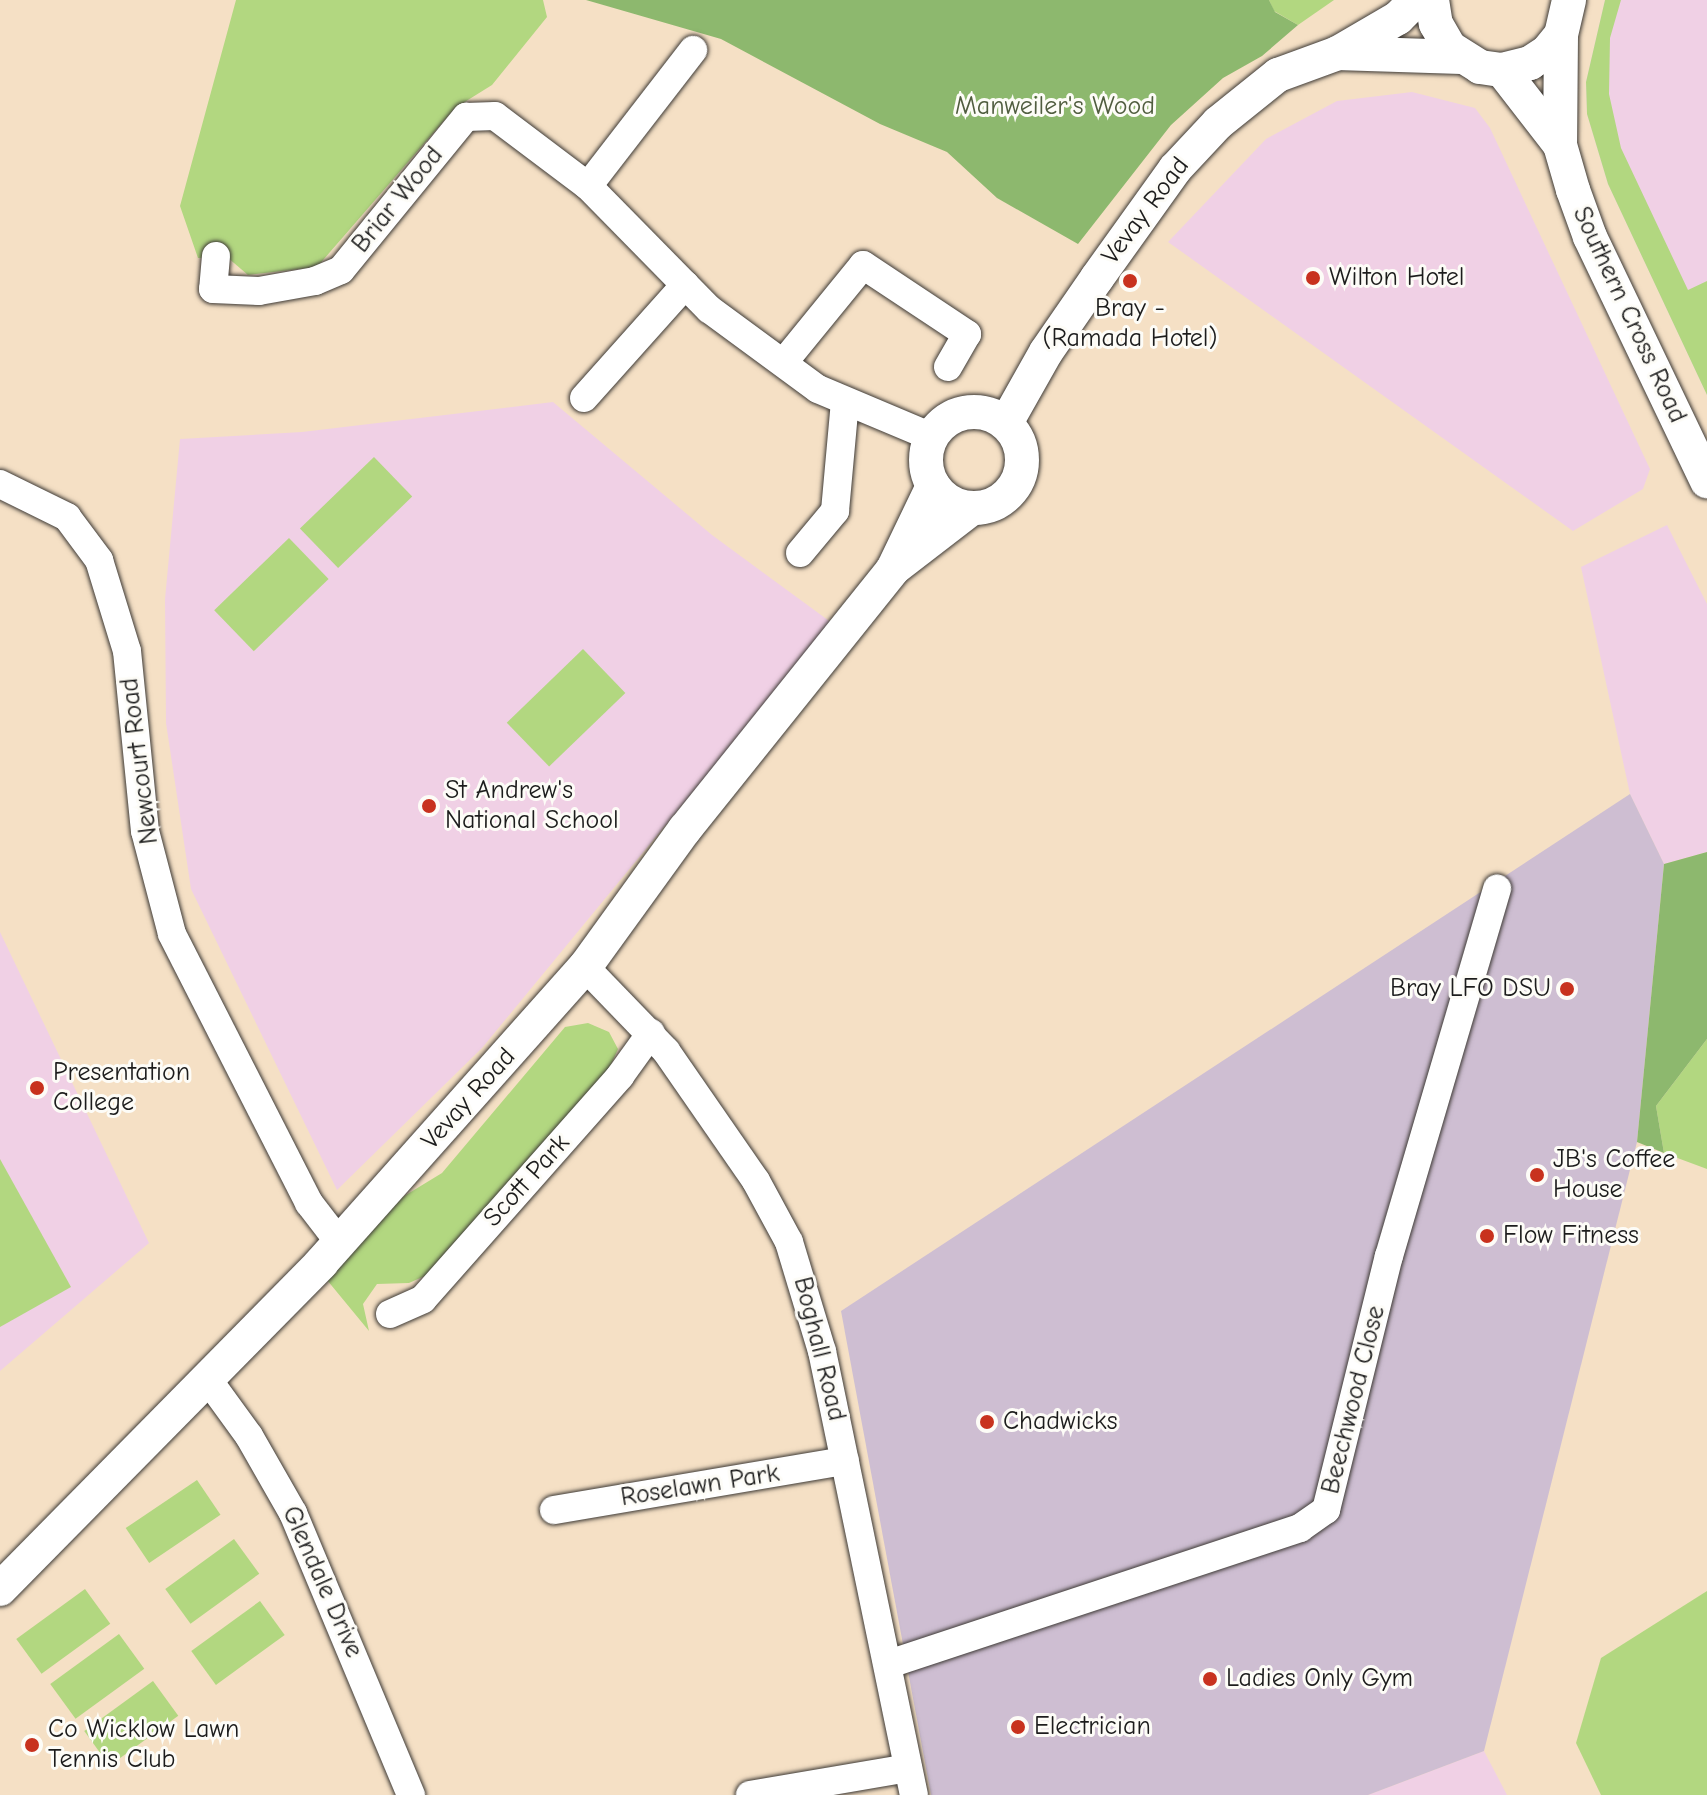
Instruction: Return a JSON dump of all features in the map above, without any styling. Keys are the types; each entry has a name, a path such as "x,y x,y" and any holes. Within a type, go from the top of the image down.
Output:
{"main road":[{"name":"Vevay Road","path":"893,569 971,509 1002,500 1020,477 1020,443 1006,423 1046,352 1175,169 1218,123 1278,75 1338,53 1398,18 1416,0"},
{"path":"1432,0 1442,37 1460,57"},
{"name":"Southern Cross Road","path":"1569,0 1561,35 1560,145 1590,237 1707,481"},
{"path":"1502,70 1530,63 1561,35"},
{"name":"Vevay Road","path":"1338,53 1460,57 1502,70"},
{"name":"Southern Cross Road","path":"1502,70 1560,145"},
{"path":"971,509 953,504 933,486 926,465 932,437 954,416 968,412 1006,423"},
{"name":"Vevay Road","path":"0,1589 209,1381 339,1242 585,967 685,829 893,569 933,486"}],"street":[{"path":"588,186 693,50"},
{"name":"Briar Wood","path":"216,256 213,289 259,291 315,281 341,270 466,117 495,116 588,186 709,309 845,402 932,437"},
{"path":"784,362 863,265 967,334 948,367"},
{"path":"584,398 685,285"},
{"path":"800,553 835,511 845,402"},
{"name":"Newcourt Road","path":"0,484 67,517 99,560 127,651 145,831 172,934 309,1203 339,1242"},
{"name":"Beechwood Close","path":"889,1664 1300,1528 1326,1510 1389,1256 1497,889"},
{"name":"Boghall Road","path":"585,967 651,1033 756,1181 789,1242 822,1351 911,1781"},
{"name":"Scott Park","path":"390,1314 423,1299 620,1076 651,1033"},
{"name":"Glendale Drive","path":"209,1381 249,1436 293,1513 411,1795"},
{"name":"Roselawn Park","path":"554,1510 845,1461"},
{"path":"750,1795 911,1781"}],"shaded area":[{"path":"1605,0 1707,0 1707,395 1608,184 1587,114 1586,82"},
{"path":"1412,92 1475,108 1490,128 1650,469 1643,489 1573,531 1168,242 1266,139 1337,101"},
{"name":"St Andrew's National School","path":"553,402 712,535 832,623 482,1048 337,1190 191,889 166,723 165,599 180,439 302,432"},
{"path":"1667,525 1707,604 1707,852 1664,864 1630,794 1581,567"},
{"path":"1630,794 1664,864 1637,1142 1484,1751 1368,1795 931,1795 841,1311"},
{"name":"Presentation College","path":"0,932 149,1243 0,1371"},
{"path":"1484,1751 1507,1795 1368,1795"}],"green space":[{"path":"236,0 543,0 547,17 492,85 455,108 317,267 248,275 227,257 198,258 180,206"},
{"name":"Manweiler's Wood","path":"586,0 1269,0 1275,12 1298,25 1262,56 1223,78 1171,125 1078,244 997,198 947,152 880,124 721,39"},
{"path":"1269,0 1334,0 1298,25 1274,11"},
{"path":"1605,0 1621,0 1610,38 1609,94 1621,148 1688,290 1707,281 1707,395 1608,184 1587,114 1586,82"},
{"path":"374,457 412,497 338,568 300,529"},
{"path":"289,538 329,579 254,651 214,610"},
{"path":"583,649 625,693 549,767 507,723"},
{"path":"1707,852 1707,1039 1656,1106 1664,1153 1637,1142 1664,864"},
{"path":"588,1023 609,1032 618,1049 609,1069 427,1275 409,1283 377,1284 363,1304 369,1331 327,1280 396,1201 442,1173 565,1027"},
{"path":"1707,1039 1707,1169 1664,1153 1656,1106"},
{"path":"0,1159 71,1287 0,1327"},
{"path":"197,1480 220,1515 149,1563 126,1528"},
{"path":"234,1539 259,1574 191,1624 165,1589"},
{"path":"85,1589 110,1624 42,1674 16,1639"},
{"path":"1707,1591 1707,1795 1601,1795 1576,1743 1601,1658"},
{"path":"260,1601 285,1635 216,1685 191,1651"},
{"path":"119,1634 144,1669 76,1719 50,1684"},
{"path":"153,1681 178,1716 110,1766 84,1731"}],"place":[{"name":"Wilton Hotel","path":"1313,278"},
{"name":"Bray - (Ramada Hotel)","path":"1130,281"},
{"name":"St Andrew's National School","path":"429,806"},
{"name":"Bray LFO DSU","path":"1567,989"},
{"name":"Presentation College","path":"37,1088"},
{"name":"JB's Coffee House","path":"1537,1175"},
{"name":"Flow Fitness","path":"1487,1236"},
{"name":"Chadwicks","path":"987,1422"},
{"name":"Ladies Only Gym","path":"1210,1679"},
{"name":"Electrician","path":"1018,1727"},
{"name":"Co Wicklow Lawn Tennis Club","path":"32,1745"}]}
